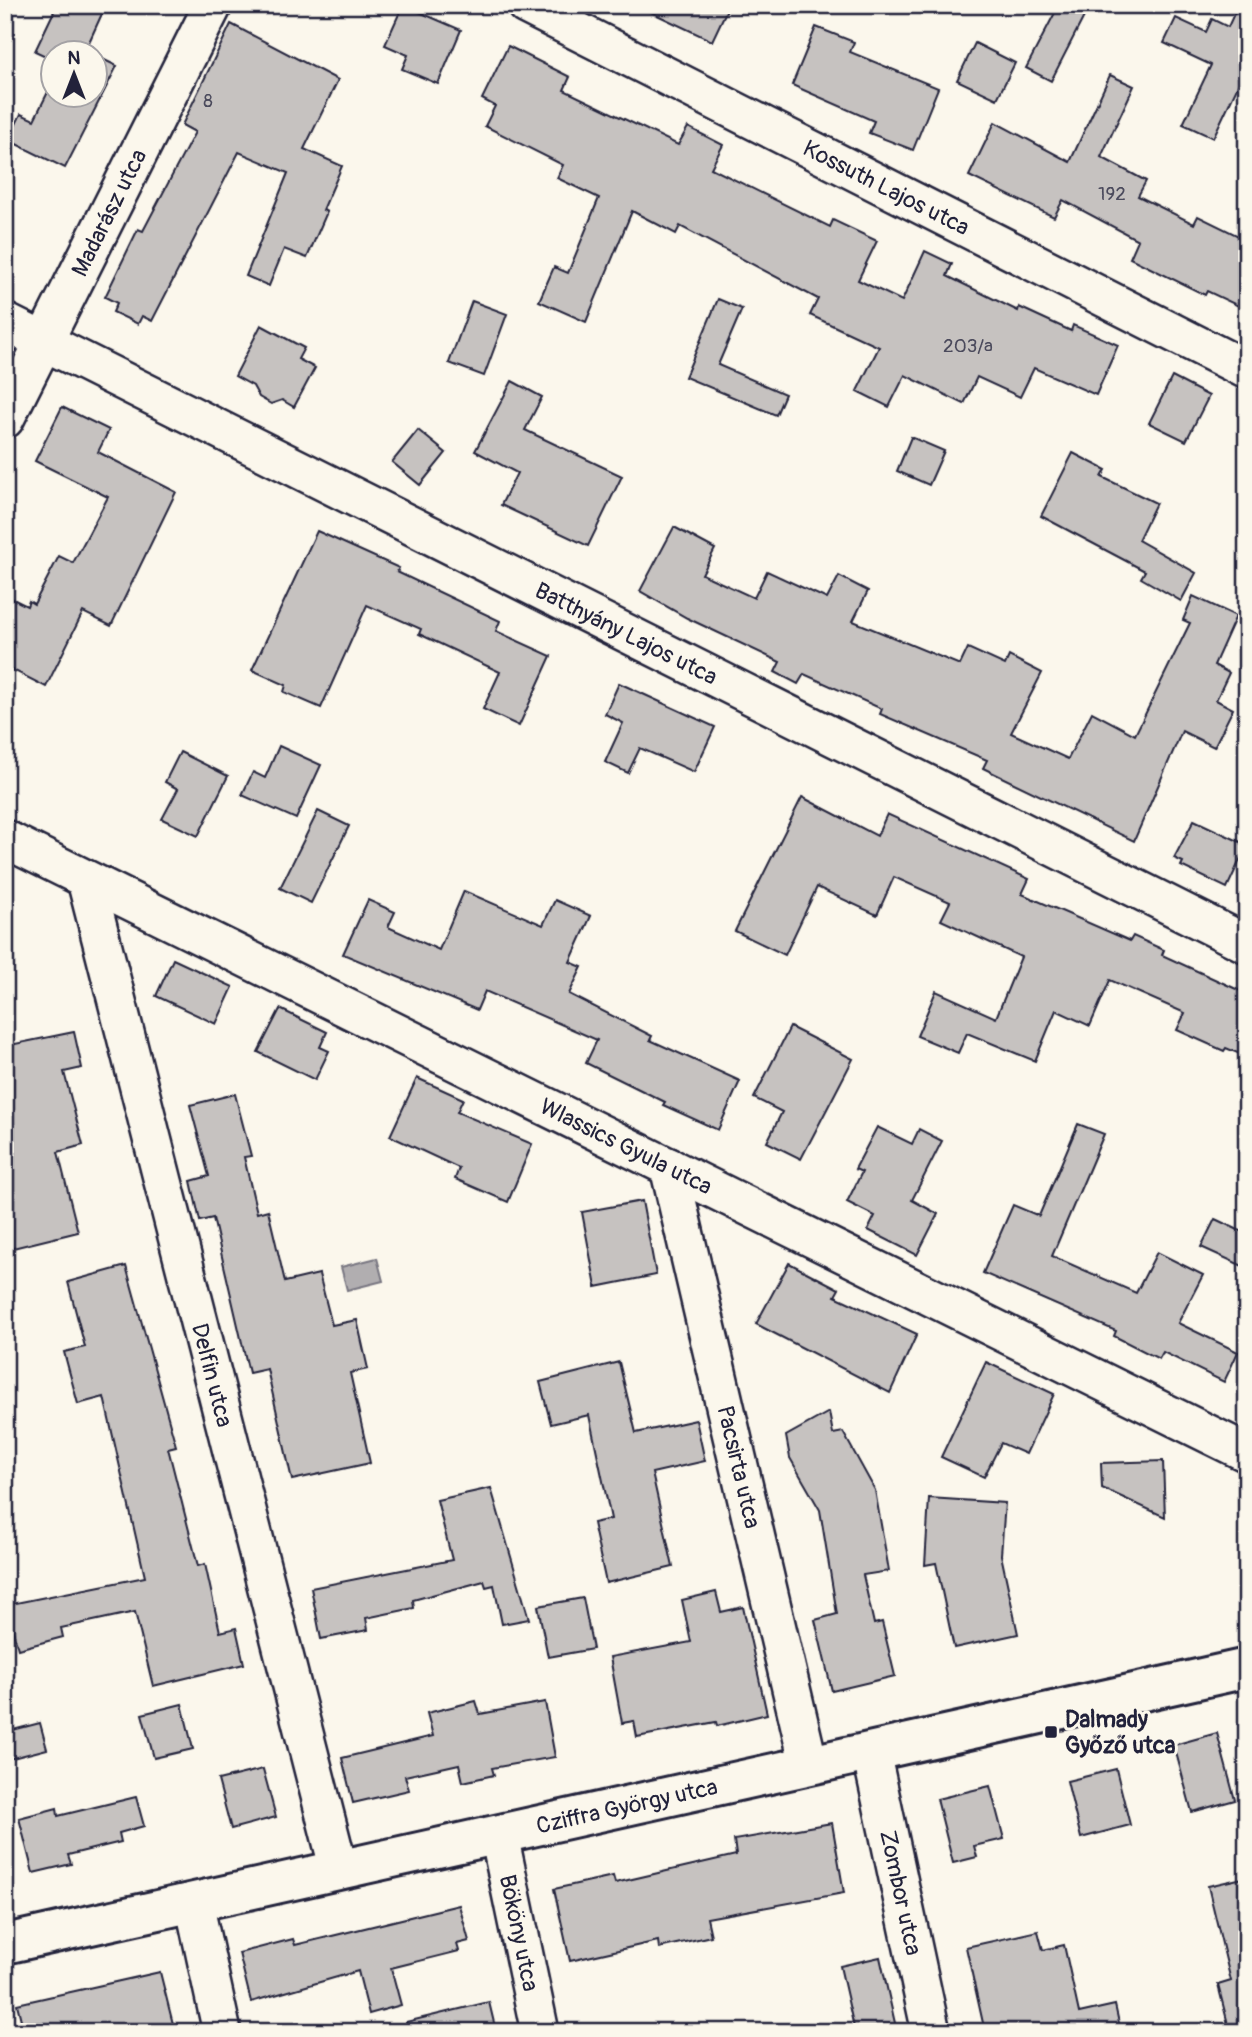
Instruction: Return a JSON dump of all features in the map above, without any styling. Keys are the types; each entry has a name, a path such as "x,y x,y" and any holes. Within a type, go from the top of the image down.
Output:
{"street":[{"name":"Madarász utca","path":"5,419 213,5"},
{"name":"Kossuth Lajos utca","path":"526,5 1247,370"},
{"name":"Batthyány Lajos utca","path":"5,323 1247,944"},
{"name":"Wlassics Gyula utca","path":"5,839 1247,1453"},
{"name":"Delfin utca","path":"86,880 339,1870"},
{"name":"Pacsirta utca","path":"669,1167 809,1765"},
{"name":"Cziffra György utca","path":"5,1944 1247,1668"},
{"name":"Zombor utca","path":"872,1752 931,2032"},
{"name":"Bököny utca","path":"499,1835 540,2032"},
{"path":"194,1903 222,2032"}],"shaded area":[{"path":"377,1258 383,1281 347,1290 341,1267"}],"building":[{"path":"57,5 106,5 91,38 41,38"},
{"path":"403,5 461,30 438,84 402,69 408,55 385,45"},
{"path":"636,5 729,5 712,41"},
{"path":"1059,5 1090,5 1051,81 1026,68"},
{"path":"1238,5 1247,5 1247,86 1239,83 1213,138 1183,124 1211,65 1164,43 1176,18 1206,32 1212,19 1228,27"},
{"path":"231,24 338,80 304,149 342,166 323,210 327,212 307,258 284,249 269,286 246,276 288,173 239,152 152,321 142,316 138,324 113,312 117,303 105,297 138,229 143,231 195,132 182,125"},
{"path":"816,27 854,42 850,52 938,88 913,150 869,133 874,121 792,85"},
{"path":"975,43 1015,63 997,99 957,80"},
{"path":"508,46 570,77 564,90 678,145 688,127 723,145 711,168 830,227 833,220 877,241 858,280 902,301 925,251 952,264 947,276 1018,311 1019,307 1071,331 1073,325 1118,345 1096,395 1034,368 1020,397 977,377 964,404 905,375 889,407 857,391 879,347 810,315 818,299 680,226 676,234 632,211 586,322 539,301 554,267 568,273 599,198 557,178 563,165 485,126 495,106 482,99"},
{"path":"108,62 117,66 108,84"},
{"path":"1110,75 1134,86 1101,157 1146,181 1138,196 1194,224 1198,216 1247,240 1247,310 1207,291 1205,295 1130,258 1138,240 1063,200 1054,217 969,176 995,122 1070,162"},
{"path":"40,108 96,108 65,168 8,140 21,114 34,120"},
{"path":"718,299 742,309 718,365 785,394 776,415 685,377"},
{"path":"472,301 507,314 484,376 449,363"},
{"path":"261,325 304,348 298,359 315,368 294,407 282,400 271,404 259,397 253,386 235,376"},
{"path":"1172,377 1209,396 1186,441 1149,423"},
{"path":"512,381 542,397 525,430 622,476 588,546 501,505 517,473 475,451"},
{"path":"62,407 109,430 98,452 176,492 111,626 83,612 46,687 5,666 5,595 27,606 29,601 34,604 59,556 73,563 108,497 35,461"},
{"path":"418,430 446,453 420,485 392,462"},
{"path":"911,437 944,451 929,485 897,471"},
{"path":"1073,453 1106,470 1102,477 1156,503 1138,540 1196,573 1181,601 1141,578 1145,571 1041,516"},
{"path":"674,527 715,549 702,574 754,598 767,571 827,599 839,576 868,591 853,621 960,665 968,648 1005,665 1009,656 1042,673 1011,733 1068,759 1092,712 1135,735 1190,623 1183,620 1193,596 1236,616 1214,665 1229,673 1216,700 1233,709 1214,747 1182,731 1134,841 983,768 987,760 880,714 882,709 804,674 798,684 775,672 780,662 687,618 640,591"},
{"path":"317,531 399,568 397,572 500,621 496,631 551,656 519,726 483,709 500,672 419,634 421,629 367,605 321,708 284,692 286,685 252,670"},
{"path":"619,683 715,727 694,772 640,748 628,773 605,762 623,723 605,714"},
{"path":"279,746 321,765 296,819 242,795 253,772 265,778"},
{"path":"180,752 228,776 198,836 162,819 178,789 165,782"},
{"path":"802,797 877,836 887,814 1029,879 1022,894 1130,941 1133,936 1164,950 1162,955 1247,994 1247,1057 1226,1048 1224,1051 1177,1030 1185,1013 1110,980 1090,1026 1056,1010 1035,1061 967,1033 958,1053 917,1036 936,991 996,1018 1021,957 941,920 950,902 894,877 877,915 817,887 785,955 735,931"},
{"path":"318,811 349,826 311,903 280,888"},
{"path":"1194,820 1247,845 1227,888 1181,866 1183,862 1174,858"},
{"path":"464,891 543,925 555,900 591,916 570,962 582,967 569,994 652,1036 650,1040 740,1081 718,1130 663,1105 665,1102 586,1063 597,1040 485,991 477,1010 343,954 368,900 395,912 388,927 439,950"},
{"path":"173,959 233,987 216,1024 156,996"},
{"path":"280,1009 327,1032 320,1047 329,1051 315,1080 258,1052"},
{"path":"790,1027 853,1059 801,1159 767,1142 782,1112 754,1098"},
{"path":"74,1032 82,1068 64,1072 83,1145 58,1152 78,1232 5,1250 5,1046"},
{"path":"417,1078 463,1099 457,1112 532,1144 508,1202 455,1179 459,1168 390,1136"},
{"path":"235,1094 251,1156 244,1157 257,1213 268,1210 285,1282 319,1274 332,1325 357,1320 368,1369 350,1373 370,1463 292,1480 267,1369 249,1373 213,1218 200,1221 191,1181 209,1176 190,1105"},
{"path":"1078,1124 1104,1134 1052,1256 1136,1293 1157,1252 1203,1275 1178,1323 1238,1352 1224,1382 1163,1352 1159,1359 1114,1336 1116,1331 983,1273 1013,1205 1039,1216"},
{"path":"877,1127 912,1144 919,1129 942,1141 912,1200 938,1214 917,1255 868,1230 875,1216 847,1202 862,1172 855,1169"},
{"path":"642,1201 656,1275 596,1287 582,1212"},
{"path":"1215,1219 1247,1234 1247,1268 1201,1247"},
{"path":"789,1263 839,1289 835,1296 917,1334 890,1393 756,1324"},
{"path":"126,1266 176,1446 168,1448 198,1566 205,1564 220,1632 236,1628 244,1664 153,1686 135,1612 61,1628 63,1637 18,1649 6,1605 145,1577 104,1397 78,1404 64,1352 85,1347 68,1282"},
{"path":"619,1362 636,1433 696,1420 705,1461 652,1473 673,1567 606,1583 593,1523 611,1519 589,1415 551,1424 540,1382"},
{"path":"986,1362 1054,1394 1026,1454 1001,1443 984,1477 941,1457"},
{"path":"829,1412 833,1434 843,1432 875,1490 889,1571 863,1575 874,1624 882,1622 895,1676 832,1691 815,1620 837,1614 820,1510 790,1458 786,1436"},
{"path":"1163,1461 1165,1517 1102,1488 1101,1463"},
{"path":"491,1488 529,1619 502,1624 494,1585 486,1587 484,1581 413,1600 414,1608 366,1618 368,1630 321,1639 311,1588 452,1560 437,1500"},
{"path":"929,1498 1005,1503 1001,1555 1018,1634 954,1648 936,1563 925,1565"},
{"path":"716,1592 721,1612 743,1607 767,1714 717,1726 716,1722 637,1737 634,1721 622,1723 610,1657 691,1642 682,1600"},
{"path":"583,1598 593,1649 548,1657 538,1606"},
{"path":"476,1701 480,1714 545,1702 555,1757 492,1768 494,1775 463,1782 459,1764 405,1776 409,1790 353,1803 342,1758 433,1736 427,1713"},
{"path":"182,1704 193,1749 154,1758 142,1714"},
{"path":"40,1723 47,1749 5,1760 5,1732"},
{"path":"1217,1733 1235,1800 1192,1812 1174,1745"},
{"path":"263,1769 276,1817 231,1829 218,1780"},
{"path":"1116,1769 1130,1825 1081,1838 1067,1781"},
{"path":"990,1786 1004,1839 974,1846 977,1857 953,1863 937,1799"},
{"path":"136,1797 144,1826 119,1833 121,1842 68,1855 71,1864 33,1873 19,1818 57,1808 58,1816"},
{"path":"832,1823 844,1893 707,1918 711,1936 659,1948 658,1941 570,1961 554,1889 613,1876 615,1883 736,1855 734,1840"},
{"path":"1247,1877 1247,2032 1230,2032 1218,1985 1231,1981 1208,1886"},
{"path":"459,1905 469,1941 457,1944 459,1951 391,1968 401,2005 369,2014 358,1971 251,2002 239,1953 293,1939 295,1945"},
{"path":"1038,1931 1043,1950 1064,1945 1079,2013 1115,2005 1121,2032 985,2032 966,1947"},
{"path":"880,1957 897,2032 855,2032 840,1966"},
{"path":"160,1972 175,2032 24,2032 17,2004"},
{"path":"489,2002 495,2027 475,2032 407,2032 406,2022"}],"place":[{"name":"Dalmady Győző utca","path":"1051,1732"}]}
